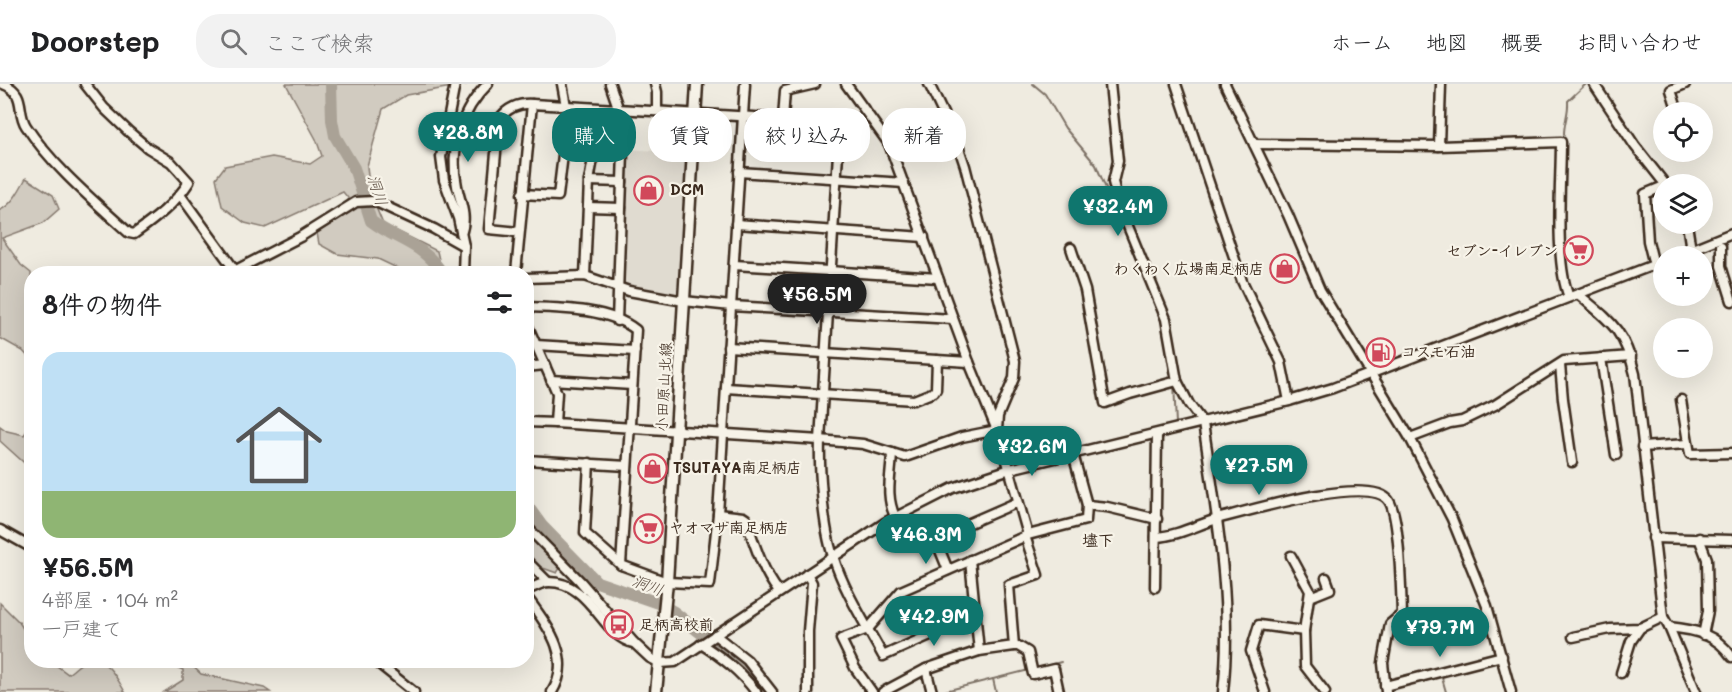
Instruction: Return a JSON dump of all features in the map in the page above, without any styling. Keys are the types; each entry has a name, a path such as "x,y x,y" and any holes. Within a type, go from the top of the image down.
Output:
{"main road":[{"name":"小田原山北線","path":"696,108 697,84"},
{"name":"小田原山北線","path":"656,692 667,583 693,162"}],"street":[{"path":"8,85 21,101 24,123 35,138 71,180 129,233 134,234 181,196 189,182 171,162 148,148 128,131 104,108 85,84"},
{"path":"455,84 441,157 444,180 458,218 464,246 463,266"},
{"path":"461,234 465,217 454,171 456,149 462,120 471,103 488,84"},
{"path":"562,84 566,106"},
{"path":"610,84 619,108"},
{"path":"655,84 657,108"},
{"path":"588,463 585,533 621,566 667,583 710,584 718,514 742,117 746,84"},
{"path":"784,108 785,91 815,84"},
{"path":"846,84 882,134"},
{"path":"929,84 940,108"},
{"path":"1110,84 1118,161 1113,182 1118,202 1166,319 1174,382 1203,423 1226,597 1226,656 1223,692"},
{"path":"1176,84 1242,281 1281,362 1289,401"},
{"path":"1225,84 1288,215 1320,290 1410,438 1452,519 1487,606 1512,692"},
{"path":"1439,146 1441,84"},
{"path":"1594,84 1656,174"},
{"path":"1675,102 1671,90 1685,84"},
{"path":"519,232 489,229 498,131 502,116 514,106 522,103 601,108"},
{"path":"517,266 532,104"},
{"path":"732,117 742,117"},
{"path":"1254,144 1439,146 1561,142 1561,255 1565,287 1616,327 1625,340 1631,356 1663,617 1696,692"},
{"path":"522,194 558,196 563,162"},
{"path":"585,276 593,162"},
{"path":"617,321 622,162"},
{"path":"837,162 830,312 822,394 819,458 832,556 853,602 883,656 975,615"},
{"path":"896,162 969,362 997,430 1010,469 1038,575 1009,585 1014,646"},
{"path":"963,162 1015,361 1014,378 998,416 997,430"},
{"path":"739,172 904,183"},
{"path":"590,181 622,182"},
{"path":"1653,190 1645,194 1648,241 1653,261"},
{"path":"181,196 232,266"},
{"path":"247,266 300,237 356,202 366,201 377,202 464,246"},
{"path":"588,207 621,208"},
{"path":"736,224 924,237"},
{"path":"1706,246 1718,243 1732,233"},
{"path":"1718,243 1732,247"},
{"path":"1718,243 1721,266 1732,301"},
{"path":"1071,248 1085,290 1105,403 1174,382"},
{"path":"734,265 939,278"},
{"path":"534,534 580,581 649,658 660,663 675,662 832,556 895,517 953,488 1010,469 1289,401 1371,374 1653,265"},
{"path":"534,278 585,276 629,291 684,301 731,306 953,319"},
{"path":"534,308 595,312 636,330 621,566"},
{"path":"534,340 556,393 555,423"},
{"path":"536,345 634,351"},
{"path":"728,347 969,362"},
{"path":"1410,438 1450,423 1462,421 1488,409 1564,361 1631,356"},
{"path":"1601,358 1616,455"},
{"path":"726,388 914,400 934,392 937,360"},
{"path":"534,366 545,365"},
{"path":"1560,365 1572,462"},
{"path":"551,380 632,385"},
{"path":"1681,400 1690,454 1732,453"},
{"path":"534,422 863,444 904,457 962,437 997,430"},
{"path":"1155,587 1157,434"},
{"path":"1642,447 1687,444"},
{"path":"892,453 888,495 895,517"},
{"path":"872,692 855,668 841,639 868,629 901,591 1026,536 1086,520 1087,505 1073,454"},
{"path":"534,460 627,466"},
{"path":"1156,537 1308,496 1376,491 1391,503 1395,519 1402,614 1390,624 1383,663 1385,689 1502,656"},
{"path":"948,570 935,538 1018,502"},
{"path":"1087,505 1107,507 1157,519"},
{"path":"718,514 746,519 760,563 779,592"},
{"path":"0,530 24,544"},
{"path":"1653,538 1732,540"},
{"path":"1699,538 1707,559 1708,611 1703,635"},
{"path":"1291,556 1308,585 1310,597 1304,631 1305,666 1325,692"},
{"path":"970,560 979,651"},
{"path":"534,568 548,582 578,593 590,603 616,634 626,642 634,643"},
{"path":"807,574 812,584 808,631 808,692"},
{"path":"1310,597 1330,589 1326,578"},
{"path":"534,587 548,582"},
{"path":"534,607 547,624 561,666 560,678 552,692"},
{"path":"1573,637 1610,629 1640,628 1663,617"},
{"path":"1265,692 1251,651 1259,625 1304,631"},
{"path":"1669,627 1691,629 1722,643 1732,657"},
{"path":"1621,673 1631,641 1640,628"},
{"path":"715,635 747,660 772,692"},
{"path":"701,644 740,672 756,692"},
{"path":"883,692 926,669 979,651 1018,646 1028,652 1033,674 1054,669 1059,692"},
{"path":"384,668 414,692"},
{"path":"926,669 932,692"}],"shaded area":[{"path":"286,84 469,84 406,95 383,109 367,166 370,193 383,224 437,251 440,266 393,266 378,259 337,254 319,244 317,233 350,212 348,198 343,192 265,228 245,223 222,206 216,178 225,166 272,157 310,164 322,156 316,139"},
{"path":"636,150 648,150 648,162 685,162 677,296 625,285 621,280 626,162 636,162"},
{"path":"26,178 53,195 59,209 43,223 2,238 24,267 24,352 0,338 0,210 12,201"},
{"path":"0,426 7,431 24,435 24,463 0,441"},
{"path":"534,540 560,568 557,573 540,567 534,561"},
{"path":"0,603 24,630 24,668 60,668 68,674 75,668 109,668 125,692 0,692"},
{"path":"178,668 195,668 201,674 264,688 270,692 164,692 183,680 183,670"}],"waterway":[{"name":"洞川","path":"331,84 335,136 354,168 371,221 418,248 436,266"},
{"path":"1033,84 1045,94 1065,128 1096,165 1151,294"},
{"path":"1564,134 1568,101 1586,84"},
{"path":"1564,234 1565,144"},
{"path":"1568,281 1572,290"},
{"path":"1159,313 1164,327"},
{"path":"1618,325 1631,347"},
{"path":"1174,383 1176,424"},
{"name":"洞川","path":"534,515 597,582 658,603 674,612 743,666 764,692"},
{"path":"1665,605 1671,621"},
{"path":"1034,669 1061,662"},
{"path":"941,692 1029,670"},
{"path":"1442,678 1446,692"},
{"path":"993,679 996,692"}],"place":[{"name":"DCM","path":"649,190"},
{"name":"セブン-イレブン","path":"1579,251"},
{"name":"わくわく広場南足柄店","path":"1285,269"},
{"name":"コスモ石油","path":"1380,352"},
{"name":"TSUTAYA南足柄店","path":"652,468"},
{"name":"ヤオマサ南足柄店","path":"648,528"},
{"name":"足柄高校前","path":"618,625"}],"district":[{"name":"壗下","path":"1098,540"}]}
